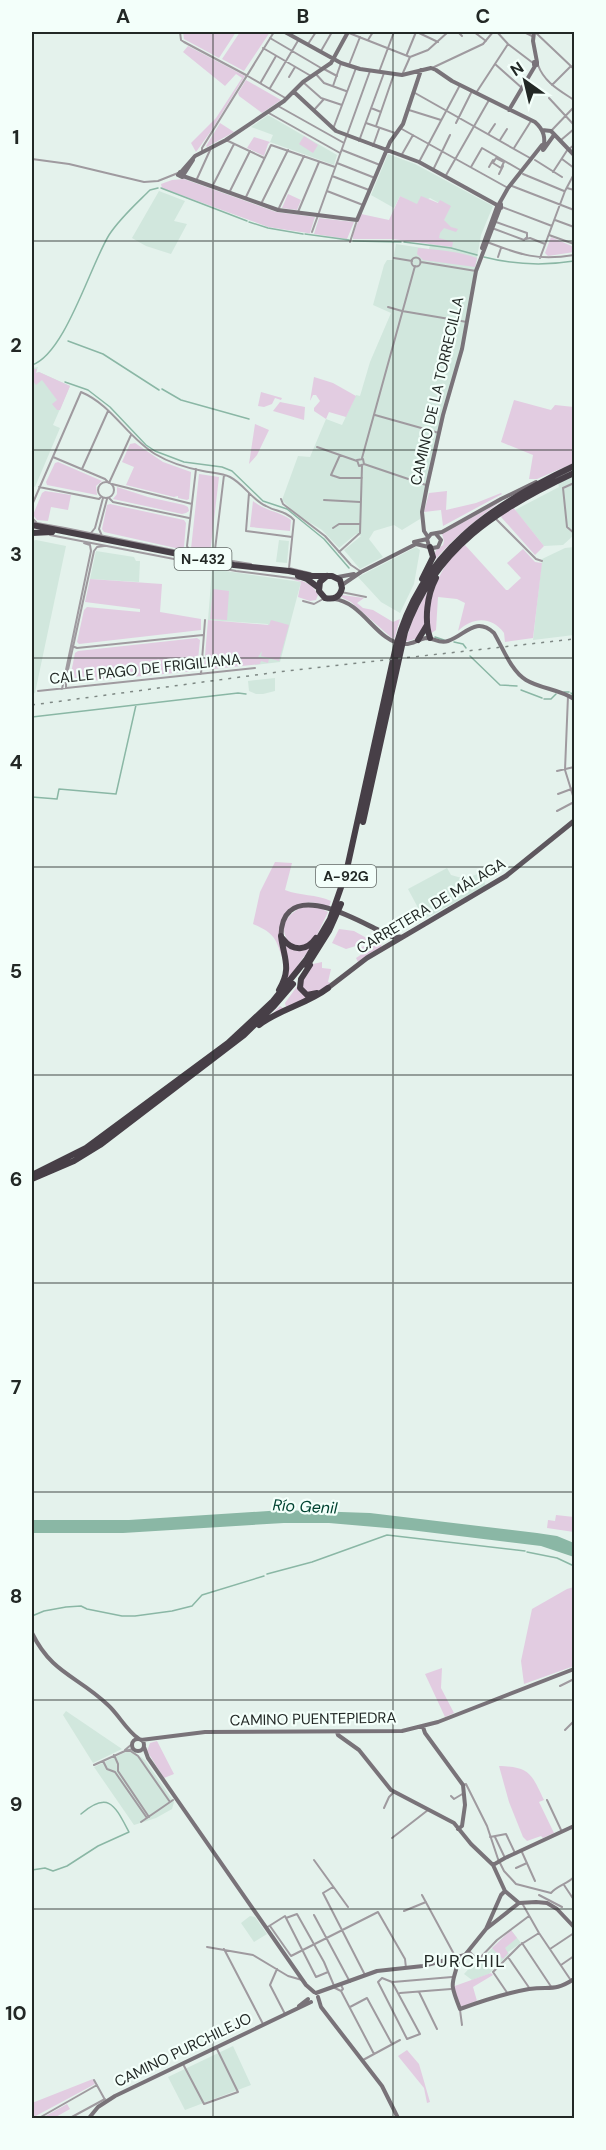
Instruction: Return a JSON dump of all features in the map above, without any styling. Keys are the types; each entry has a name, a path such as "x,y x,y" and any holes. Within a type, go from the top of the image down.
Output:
{"highway":[{"name":"A-92G","path":"398,647 420,597 443,563 465,539 503,510 563,475 574,466"},
{"name":"A-92G","path":"32,1177 74,1161 100,1145 244,1035 288,991 319,948 336,915 351,872 398,647 411,606 437,563 465,532 503,504 563,475 574,474"},
{"name":"N-432","path":"33,527 234,565 336,577"},
{"name":"N-432","path":"33,527 234,568 296,575 308,579 326,599"},
{"path":"411,606 413,597 434,554 430,546"},
{"path":"418,640 423,634 427,621 431,589 443,563"},
{"path":"317,588 321,580 327,576"},
{"path":"326,599 342,588 336,577"},
{"path":"427,621 430,638"},
{"name":"A-92G","path":"32,1177 73,1157 93,1144 228,1043 273,1002 302,966 323,932 341,890 356,836 395,663"},
{"path":"281,936 295,949 306,948 313,943 341,890"},
{"path":"228,1043 270,1001 283,982 287,960 281,936"},
{"path":"319,948 301,979 300,988 304,994 311,995 328,988"},
{"path":"244,1035 272,1017 296,1007 328,988"}],"main road":[{"name":"CARRETERA DE MÁLAGA","path":"328,988 384,948 506,876 574,821"},
{"path":"281,936 283,920 291,910 303,904 323,907 386,936 394,938 404,936"},
{"path":"386,936 392,943"},
{"path":"384,948 386,936"}],"street":[{"path":"180,32 183,42 270,89 303,100 333,129 346,136 419,162 499,206 552,226"},
{"path":"202,152 202,148 274,32"},
{"path":"285,32 295,34 299,39 349,66 402,75 431,68 486,41 493,32"},
{"path":"308,44 316,32"},
{"path":"321,51 332,32"},
{"path":"32,159 69,164 144,183 170,177 181,174 195,156 226,140 292,96 303,82 334,59 347,32 410,57"},
{"path":"368,40 373,32"},
{"path":"359,141 394,32"},
{"path":"406,55 416,32 438,42"},
{"path":"402,75 410,57 428,50 448,32"},
{"path":"458,32 462,36"},
{"path":"474,32 486,41"},
{"path":"497,32 508,44 536,64"},
{"path":"524,32 534,33 574,69"},
{"path":"534,33 536,64 542,75 574,100"},
{"path":"349,66 360,37"},
{"path":"270,38 337,76"},
{"path":"270,89 299,39"},
{"path":"456,123 474,92 508,44"},
{"path":"263,48 324,83 347,92"},
{"path":"261,83 276,56"},
{"path":"333,86 341,63"},
{"path":"495,64 522,88"},
{"path":"509,110 536,64"},
{"path":"552,85 571,66"},
{"path":"289,77 295,67"},
{"path":"333,129 356,68"},
{"path":"431,68 531,122 538,128 543,135 542,147 534,159"},
{"path":"350,242 386,151 408,110 421,70"},
{"path":"312,231 370,71"},
{"path":"373,146 381,112 394,74"},
{"path":"303,82 315,94 342,105"},
{"path":"419,162 460,85"},
{"path":"414,92 562,177"},
{"path":"549,98 574,125"},
{"path":"313,110 324,99"},
{"path":"445,177 489,100"},
{"path":"278,105 344,143"},
{"path":"543,135 551,134 574,107"},
{"path":"371,108 381,112"},
{"path":"408,110 441,120"},
{"path":"267,112 341,151 380,165"},
{"path":"514,148 531,122"},
{"path":"366,123 395,133"},
{"path":"489,133 495,124"},
{"path":"400,128 510,187 574,210"},
{"path":"500,140 507,129"},
{"path":"561,140 574,129"},
{"path":"543,135 551,134 561,140 574,155"},
{"name":"CAMINO DE LA TORRECILLA","path":"419,540 424,531 422,512 427,486 462,349 480,258 499,206 510,187 543,150 551,134"},
{"path":"401,156 413,135"},
{"path":"433,170 450,135"},
{"name":"CAMINO DE LA TORRECILLA","path":"543,135 543,150"},
{"path":"226,140 265,158"},
{"path":"212,187 234,144"},
{"path":"245,199 271,145 335,167"},
{"path":"553,171 574,145"},
{"path":"196,181 212,147"},
{"path":"471,167 482,148 522,172 574,190"},
{"path":"261,204 288,150"},
{"path":"229,193 250,151"},
{"path":"489,167 496,155"},
{"path":"278,210 304,156"},
{"path":"562,159 574,168"},
{"path":"499,174 506,161"},
{"path":"298,212 320,162"},
{"path":"337,163 375,178"},
{"path":"181,174 278,210 357,220"},
{"path":"540,258 574,174"},
{"path":"332,176 370,190"},
{"path":"327,191 363,205"},
{"name":"CAMINO DE LA TORRECILLA","path":"491,228 499,206"},
{"path":"555,220 574,227"},
{"path":"495,221 545,244"},
{"path":"491,228 524,240 530,238"},
{"path":"526,239 528,235"},
{"path":"549,235 574,244"},
{"path":"486,242 521,255 540,258 574,255"},
{"path":"498,257 501,248"},
{"path":"394,258 412,261 417,257 421,262 476,271"},
{"path":"339,552 360,533 362,458 415,266 412,261"},
{"path":"415,266 419,266 421,262"},
{"path":"388,307 467,322"},
{"path":"32,505 81,392 95,400 131,435 157,456 177,464 232,478 264,506 285,512 291,517 294,520 289,568"},
{"path":"82,469 108,411"},
{"path":"374,415 439,433"},
{"path":"110,483 131,435"},
{"path":"317,447 357,461 359,466 363,465 427,486"},
{"path":"340,455 331,475 340,478 362,478"},
{"path":"52,457 110,483 114,493 108,499 99,529 102,536"},
{"path":"357,461 362,458"},
{"path":"191,554 187,546 196,469"},
{"path":"336,577 346,577 556,473 563,475"},
{"path":"214,558 224,475"},
{"path":"91,533 95,528 102,497 99,488 102,483 110,483 192,504"},
{"path":"574,483 563,488 567,527 574,533"},
{"path":"39,488 99,499 102,497 113,502 190,518"},
{"path":"249,493 246,531 292,537"},
{"path":"281,499 283,504 325,537 351,565 360,570"},
{"path":"324,500 361,502"},
{"path":"500,520 503,510"},
{"path":"490,519 500,520 536,559 542,561"},
{"path":"33,527 37,523 191,554 289,568 318,576"},
{"path":"333,528 339,524 360,524"},
{"path":"33,527 74,530"},
{"path":"33,527 106,546 236,571 288,577 317,588"},
{"path":"366,597 342,588 350,578 416,544 436,548 441,543 441,537 431,536 424,531"},
{"path":"430,546 431,536"},
{"path":"64,688 90,560 91,548 81,540"},
{"path":"90,560 95,549 106,546"},
{"path":"180,551 187,546"},
{"path":"346,577 351,565"},
{"path":"303,602 312,604 326,599 340,600 350,605 393,642 407,645 430,638 445,642 471,627 480,626 491,630 519,674 527,680 574,699"},
{"path":"201,674 205,620"},
{"path":"72,646 204,635"},
{"name":"CALLE PAGO DE FRIGILIANA","path":"38,691 255,668"},
{"path":"557,811 574,801 565,770 568,695"},
{"path":"557,771 574,768"},
{"path":"558,794 574,788"},
{"path":"32,1633 53,1665 107,1704 128,1731 140,1739 148,1758 291,1956 378,1912 405,1959 406,1968"},
{"name":"CAMINO PUENTEPIEDRA","path":"140,1739 205,1732 394,1731 423,1727 573,1671"},
{"path":"560,1686 574,1679"},
{"path":"565,1730 574,1721"},
{"path":"423,1727 463,1785 462,1826 458,1829"},
{"path":"128,1731 132,1747 172,1801 141,1822"},
{"path":"337,1732 373,1765 389,1788 451,1821 493,1865 505,1891 521,1903 539,1933 573,1980 561,1988 530,1989 460,2009"},
{"path":"94,1765 132,1747 140,1739"},
{"name":"CAMINO PUENTEPIEDRA","path":"138,1751 154,1739"},
{"path":"125,1750 132,1747"},
{"path":"132,1747 148,1758"},
{"path":"114,1755 118,1771 148,1817"},
{"path":"103,1761 107,1769 115,1772 148,1817"},
{"path":"463,1785 466,1784 488,1830 504,1871 516,1884 551,1893 555,1888 564,1885 574,1877"},
{"path":"384,1808 394,1792"},
{"path":"451,1796 454,1799 464,1793"},
{"path":"547,1800 562,1832"},
{"path":"392,1838 428,1810"},
{"path":"493,1865 498,1859 505,1858 574,1826"},
{"path":"490,1837 506,1834 515,1853"},
{"path":"495,1837 505,1858"},
{"path":"521,1850 535,1881"},
{"path":"314,1860 348,1908"},
{"path":"516,1868 527,1863"},
{"path":"564,1885 574,1900"},
{"path":"333,1887 323,1893 365,1976"},
{"path":"536,1902 541,1890"},
{"path":"490,1924 501,1895 505,1891"},
{"path":"540,1894 574,1926"},
{"path":"422,1895 458,1958 451,1989 460,2009 462,2025"},
{"path":"404,1911 426,1902"},
{"path":"458,1958 469,1951 490,1924 521,1903 551,1903 562,1907"},
{"path":"268,1927 285,1917 297,1914 335,1988"},
{"path":"314,1915 350,1982"},
{"path":"469,1951 478,1960 497,1940 529,1916"},
{"path":"285,1917 316,1977 328,1972"},
{"path":"508,1994 493,1972 522,1943 539,1933"},
{"path":"550,1949 574,1933"},
{"path":"273,1934 313,1998 388,2096 398,2118"},
{"path":"522,1943 552,1988"},
{"path":"207,1947 253,1955 288,1976 305,1983"},
{"path":"225,1949 263,2025"},
{"path":"561,1965 574,1956"},
{"path":"508,1957 530,1989"},
{"name":"CAMINO PURCHILEJO","path":"89,2118 92,2110 106,2100 263,2025 324,1992 341,1988 377,1971 431,1965 458,1958"},
{"path":"288,1976 294,1968"},
{"path":"277,1969 270,1985 285,2014"},
{"path":"377,1971 382,1978 392,1982 452,1977"},
{"path":"382,1978 378,1982 407,2039 420,2034 392,1982"},
{"path":"341,1988 374,2054"},
{"path":"399,1993 451,1989"},
{"path":"418,1992 436,2029"},
{"path":"350,2007 367,1998 392,2044"},
{"path":"363,2061 400,2040"},
{"path":"183,2064 202,2103 206,2104 238,2092 216,2048"},
{"path":"94,2080 106,2100"},
{"path":"39,2118 97,2085"},
{"path":"70,2118 92,2110"}],"shaded area":[{"path":"183,32 236,32 219,58 184,39"},
{"path":"240,32 270,32 244,71 222,59"},
{"path":"188,46 245,76 196,152 191,143 216,118 242,78 236,74 225,86 183,52"},
{"path":"246,80 281,100 262,113 239,96 238,93"},
{"path":"268,115 337,155 334,165 270,142 273,135 251,127"},
{"path":"220,123 234,132 207,147 206,146"},
{"path":"304,136 318,145 313,153 299,144"},
{"path":"254,137 270,142 264,156 247,148"},
{"path":"388,154 415,164 493,206 481,235 461,349 420,519 402,530 394,525 374,531 369,539 383,557 360,569 344,550 361,536 356,534 339,548 322,530 296,514 282,500 298,456 310,457 326,419 342,425 356,395 360,396 370,362 391,313 373,305 384,265 387,260 393,260 396,244 429,249 440,201 439,203 430,198 417,205 400,196 394,208 371,195"},
{"path":"184,179 276,212 315,217 310,233 314,234 268,227 162,188 161,184"},
{"path":"159,191 185,201 174,221 187,224 171,254 146,246 132,238"},
{"path":"288,194 301,200 297,210 282,208"},
{"path":"400,196 417,204 421,196 438,203 440,200 451,206 444,220 451,227 458,229 456,232 444,228 439,238 453,242 452,247 393,239 353,239 361,214 389,220"},
{"path":"319,218 354,222 347,239 314,234"},
{"path":"551,237 574,247 574,252 548,256 545,253"},
{"path":"418,248 455,252 477,258 475,267 423,260 417,254"},
{"path":"38,367 36,373 39,372 70,386 53,425 60,428 35,487 32,485 32,368"},
{"path":"32,369 37,369 36,373 39,372 70,386 60,410 52,404 57,400 42,380 36,385 32,380"},
{"path":"314,377 333,383 356,396 346,417 329,412 326,419 314,411 320,401 316,395 313,395 310,401"},
{"path":"261,392 282,398 281,400 275,398 272,404 264,407 258,406"},
{"path":"514,400 551,410 555,405 574,407 574,463 537,479 529,479 533,455 501,442"},
{"path":"280,402 305,407 304,420 273,411"},
{"path":"255,424 269,430 257,455 249,464"},
{"path":"135,443 163,462 191,472 189,499 126,485 134,467 122,462 130,444"},
{"path":"58,462 102,481 96,486 97,495 47,485 46,482 55,463"},
{"path":"199,474 219,477 210,554 191,549"},
{"path":"574,477 574,535 563,545 544,546 515,510 559,487 558,483"},
{"path":"117,487 184,505 189,511 182,514 113,499 117,494"},
{"path":"45,491 71,495 68,510 51,507 48,521 37,520 33,515"},
{"path":"447,491 446,510 502,494 443,526 441,510 424,512 429,493"},
{"path":"253,501 291,520 290,531 250,527"},
{"path":"500,502 463,532 430,566 436,550 443,545 442,534"},
{"path":"107,505 184,520 186,523 184,547 180,549 104,532 102,529"},
{"path":"513,507 544,546 535,555 501,517"},
{"path":"279,540 289,541 287,563 276,562"},
{"path":"32,541 66,546 35,693 32,694"},
{"path":"465,545 506,590 521,578 507,563 523,549 535,562 542,563 533,638 505,642 504,633 499,627 482,620 470,623 458,631 465,603 457,599 438,597 436,630 430,634 429,610 436,585 448,561"},
{"path":"416,547 420,550 414,584 400,613 381,602 358,577"},
{"path":"574,547 574,635 533,640 542,559 565,548"},
{"path":"96,551 134,557 136,561 140,561 139,582 90,579"},
{"path":"212,569 301,582 280,662 255,665 268,624 208,620"},
{"path":"90,579 162,584 160,612 201,619 201,630 79,644 77,642 84,610 87,607 140,612 140,609 85,602"},
{"path":"290,579 303,581 310,585 318,595 316,600 310,601 298,597 301,582"},
{"path":"213,589 229,591 227,620 210,619"},
{"path":"429,589 424,626 418,638 405,642 415,613"},
{"path":"342,595 364,598 357,603 363,608 373,610 393,622 400,619 394,640 351,602 341,597"},
{"path":"208,620 269,625 271,620 289,625 279,661 261,656 262,651 258,657 269,659 268,663 261,661 260,664 205,670"},
{"path":"197,638 200,640 195,671 69,683 75,653 78,651"},
{"path":"275,678 275,691 256,694 249,691 248,681"},
{"path":"275,862 292,863 285,890 331,901 329,907 313,903 302,904 281,922 283,960 274,938 266,930 253,924 260,892"},
{"path":"447,868 451,875 465,879 480,873 486,886 424,919 408,889"},
{"path":"301,907 318,907 328,912 316,937 306,947 291,946 284,928 290,915"},
{"path":"339,929 354,931 372,941 346,949 332,943"},
{"path":"382,941 381,947 358,962 356,958 362,954 358,948"},
{"path":"286,945 296,951 311,947 285,983"},
{"path":"322,962 322,968 331,969 328,982 331,983 317,992 303,992 303,978 313,964"},
{"path":"298,985 301,993 312,997 271,1015 280,1006 286,1007 285,1003"},
{"path":"283,1510 370,1513 557,1536 574,1543 574,1557 541,1546 329,1523 284,1523 123,1533 32,1533 32,1520 129,1520"},
{"path":"556,1515 574,1517 574,1532 547,1528 548,1520 555,1521"},
{"path":"574,1587 574,1666 524,1684 521,1661 532,1609"},
{"path":"442,1668 441,1688 454,1713 445,1717 425,1674"},
{"path":"66,1711 122,1749 93,1763 63,1715"},
{"path":"157,1741 174,1774 164,1778 147,1751 150,1743"},
{"path":"128,1751 133,1751 145,1760 174,1802 172,1809 156,1818 134,1825 94,1767"},
{"path":"499,1766 517,1768 528,1773 544,1800 539,1802 554,1833 527,1841 523,1837 509,1802"},
{"path":"250,1916 255,1917 267,1934 254,1942 241,1923"},
{"path":"511,1930 521,1943 508,1952 509,1954 489,1974 472,1980 464,1974 477,1960 479,1961"},
{"path":"511,1930 517,1938 505,1948 508,1953 503,1959 492,1948"},
{"path":"491,1973 493,1975 473,1987 477,2001 461,2007 452,1987"},
{"path":"233,2046 251,2085 185,2110 168,2077"},
{"path":"407,2050 419,2064 430,2102 427,2103 424,2088 398,2056"},
{"path":"93,2079 95,2084 32,2118 32,2103"},
{"path":"67,2104 70,2109 54,2118 42,2118"}],"waterway":[{"path":"32,365 44,358 66,327 113,229 150,190 158,188"},
{"path":"161,188 247,221"},
{"path":"249,222 303,234"},
{"path":"305,234 349,240"},
{"path":"353,241 401,242"},
{"path":"404,242 451,248 477,255"},
{"path":"484,257 529,264 574,261"},
{"path":"68,341 103,354 159,390"},
{"path":"65,382 88,390 110,407 146,445 155,451 184,462 222,467 232,471 263,501 287,509 324,539 349,568"},
{"path":"162,389 181,400 249,419"},
{"path":"435,637 444,640"},
{"path":"454,642 463,644 466,648"},
{"path":"470,656 500,685 517,686"},
{"path":"521,690 542,698"},
{"path":"564,692 569,692"},
{"path":"32,717 238,693 246,694"},
{"path":"571,693 574,696"},
{"path":"544,699 551,699 556,694"},
{"path":"32,797 57,799 59,789 116,794 136,705"},
{"path":"267,1574 312,1562 387,1535 525,1551"},
{"path":"527,1552 557,1558 574,1566"},
{"path":"32,1616 44,1611 81,1606 122,1616 172,1611 192,1606 202,1595 264,1576"},
{"path":"32,1870 45,1868 53,1871 67,1866 98,1846 129,1832 120,1815 105,1802 98,1803 81,1814"}],"railway":[{"path":"32,705 278,672 574,639"}],"district":[{"name":"PURCHIL","path":"465,1961"}],"water label":[{"name":"Río Genil","path":"305,1506"}]}
